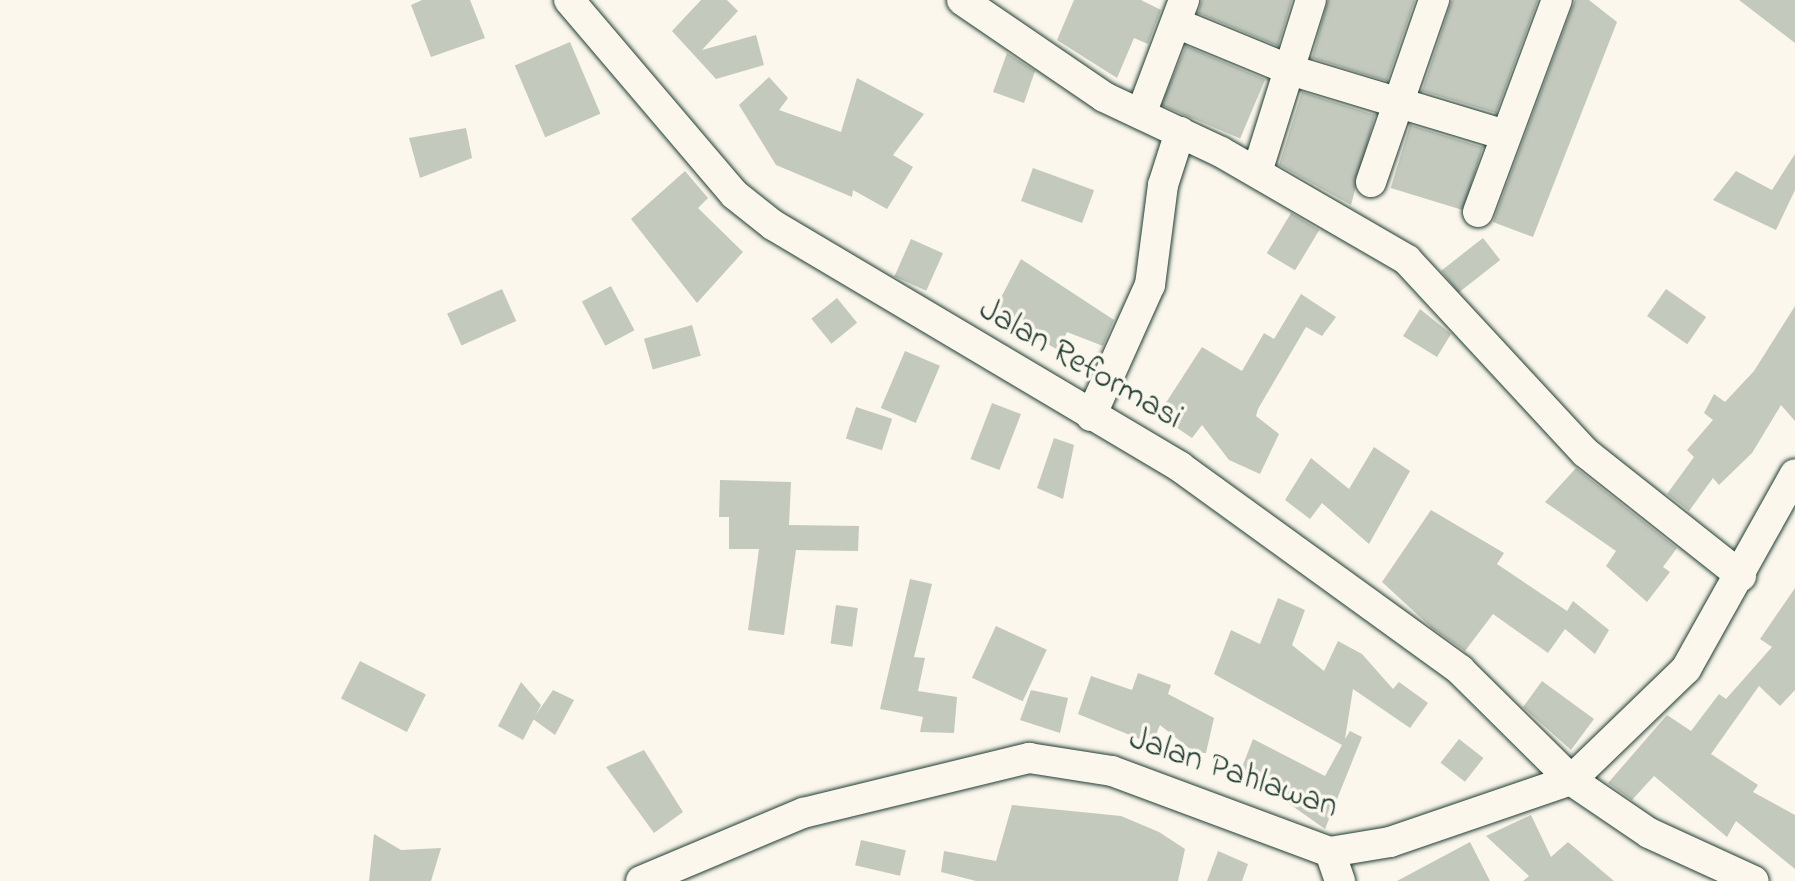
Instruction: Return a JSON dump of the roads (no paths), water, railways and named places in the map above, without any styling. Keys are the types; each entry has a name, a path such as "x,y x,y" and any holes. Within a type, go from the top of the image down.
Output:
{"street":[{"name":"Jalan Reformasi","path":"569,0 734,194 1091,416 1180,467 1460,670 1571,780 1649,833 1754,881"},
{"path":"962,0 1141,114 1257,172 1407,260 1586,453 1741,576"},
{"path":"1257,172 1311,0"},
{"path":"1371,182 1434,0"},
{"path":"1478,212 1557,0"},
{"path":"1141,114 1180,11 1290,70 1505,135"},
{"path":"1091,416 1150,285 1163,185 1180,132"},
{"name":"Jalan Pahlawan","path":"641,881 803,813 1029,758 1112,771 1330,852 1390,842 1571,780 1686,669 1741,576 1795,474"},
{"path":"1330,852 1340,881"}]}
